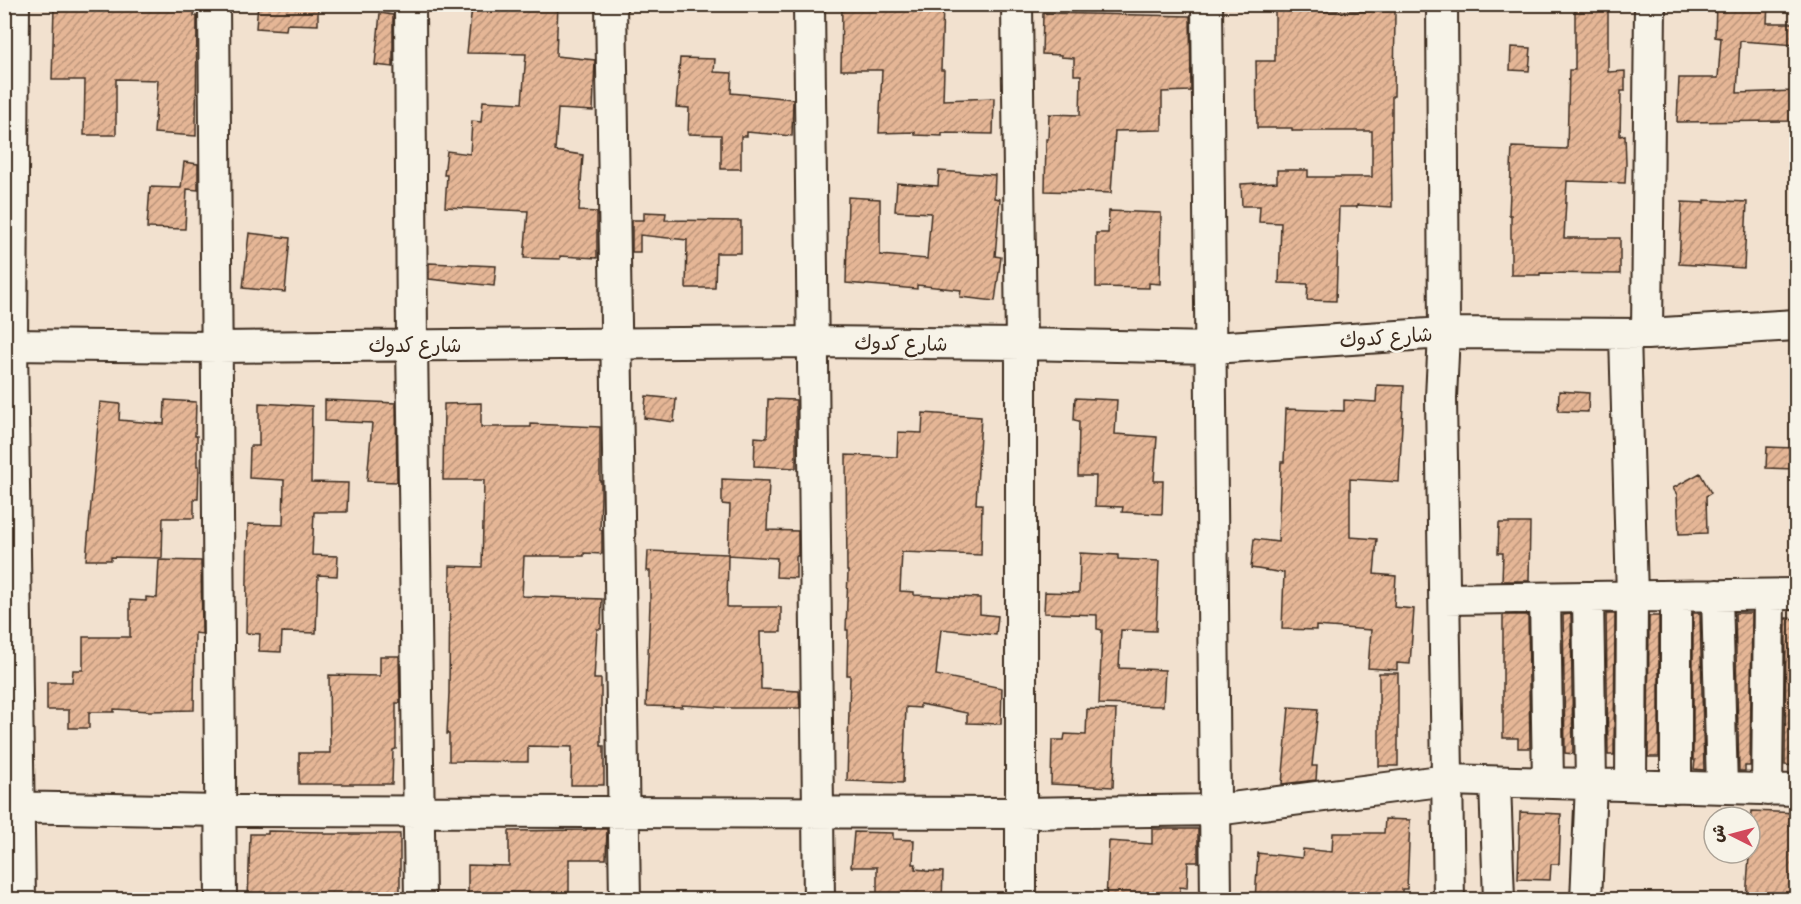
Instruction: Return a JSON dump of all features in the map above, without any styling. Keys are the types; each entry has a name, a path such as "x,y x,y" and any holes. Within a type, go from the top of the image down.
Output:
{"street":[{"path":"14,4 8,345 11,807 20,900"},
{"path":"214,4 221,900"},
{"path":"410,4 420,900"},
{"path":"611,4 625,900"},
{"path":"809,4 819,900"},
{"path":"1017,4 1021,344 1021,900"},
{"path":"1207,4 1216,900"},
{"path":"1442,4 1444,333 1441,398 1449,900"},
{"path":"1631,785 1636,334 1650,4"},
{"name":"شارع كدوك","path":"8,345 218,347 813,342 1212,348 1444,333 1636,334 1797,325"},
{"path":"1718,595 1722,788"},
{"path":"1445,599 1783,595 1767,790"},
{"path":"1676,596 1676,787"},
{"path":"1545,597 1548,783"},
{"path":"1586,900 1591,784 1588,597"},
{"path":"11,807 221,811 1020,813 1216,810 1448,780 1797,790"},
{"path":"1495,782 1499,900"}],"building":[{"path":"89,4 195,4 194,16 197,16 196,136 154,133 158,80 116,79 116,135 84,135 85,80 52,80 54,7 89,8"},
{"path":"258,4 318,4 318,25 287,24 286,30 256,28"},
{"path":"484,4 558,4 556,56 595,60 593,111 558,109 555,151 583,155 579,211 597,212 597,258 560,256 560,259 524,258 528,211 445,207 447,175 444,175 447,151 470,154 472,121 481,122 483,101 522,103 526,54 467,53 472,7 484,8"},
{"path":"842,4 943,4 941,70 944,70 943,100 994,98 993,134 942,133 942,136 915,135 915,132 879,133 882,70 841,70"},
{"path":"1275,4 1308,4 1308,11 1395,11 1394,96 1392,96 1391,131 1392,207 1357,205 1357,207 1339,207 1336,301 1307,300 1308,284 1279,283 1281,223 1259,222 1260,206 1242,206 1241,184 1277,182 1277,170 1308,170 1308,177 1372,177 1372,131 1292,131 1292,128 1257,128 1256,61 1275,61"},
{"path":"1575,4 1608,4 1608,72 1625,71 1625,91 1621,91 1620,136 1625,135 1626,164 1625,183 1567,181 1564,238 1620,238 1620,274 1511,275 1511,215 1509,215 1512,147 1567,149 1569,70 1575,70"},
{"path":"1716,4 1768,4 1767,23 1797,23 1797,45 1740,41 1737,93 1797,91 1797,121 1677,122 1679,78 1718,78 1721,38 1715,37"},
{"path":"380,13 393,15 393,67 375,65"},
{"path":"1043,13 1190,16 1191,91 1162,92 1162,130 1115,131 1111,193 1045,191 1049,114 1080,115 1081,75 1074,75 1074,58 1042,54"},
{"path":"1511,47 1531,48 1529,71 1510,70"},
{"path":"680,58 715,59 714,72 732,73 731,93 793,99 792,136 747,132 747,136 741,136 741,169 721,169 721,135 688,134 689,108 676,107"},
{"path":"184,162 198,164 198,190 187,189 185,229 147,228 150,187 181,188"},
{"path":"939,171 995,175 994,198 1000,199 995,256 1001,257 995,301 960,297 961,290 917,285 917,289 846,283 848,197 880,199 880,255 927,259 931,213 895,211 897,183 938,186"},
{"path":"1704,200 1747,202 1744,268 1679,264 1682,202 1704,203"},
{"path":"1109,211 1161,213 1160,284 1149,283 1149,288 1096,287 1096,233 1108,233"},
{"path":"644,212 666,213 665,220 741,221 741,253 716,253 715,288 686,288 687,240 640,235 640,252 632,252 632,220 644,220"},
{"path":"249,233 290,238 285,292 243,288"},
{"path":"429,263 496,266 494,286 429,279"},
{"path":"1377,385 1404,386 1399,482 1350,479 1350,537 1377,539 1374,574 1396,576 1394,607 1414,609 1410,664 1397,663 1397,670 1368,668 1371,630 1316,626 1316,630 1282,629 1284,573 1251,568 1254,539 1278,542 1281,462 1284,462 1286,409 1344,411 1344,400 1376,402"},
{"path":"1559,391 1589,393 1588,412 1558,411"},
{"path":"646,396 676,399 674,422 644,418"},
{"path":"1075,398 1117,400 1115,434 1157,437 1154,481 1163,481 1162,514 1122,512 1123,507 1095,506 1096,476 1078,476 1079,421 1074,420"},
{"path":"768,399 796,400 796,468 754,466 755,437 767,438"},
{"path":"165,400 196,402 195,436 197,436 197,466 199,466 198,499 194,499 194,518 163,518 162,558 111,557 111,560 86,560 100,402 120,404 119,420 164,424"},
{"path":"325,400 396,403 397,482 367,481 372,423 325,421"},
{"path":"259,403 312,406 311,482 348,483 347,512 314,512 312,555 338,556 337,576 318,575 316,633 282,632 281,652 259,651 260,634 246,633 248,524 283,525 284,480 249,478 250,446 259,446"},
{"path":"481,403 481,427 531,427 531,424 600,427 602,554 524,556 522,596 602,599 601,629 597,629 594,679 601,679 601,746 604,746 604,785 571,785 572,747 528,746 528,762 449,761 449,734 447,734 450,566 482,567 484,480 443,480 444,404"},
{"path":"923,413 981,417 976,504 982,504 981,555 902,552 900,591 914,592 914,595 980,598 980,614 998,616 996,635 941,629 936,675 1002,688 1001,724 967,723 967,713 920,704 920,708 906,707 903,783 847,781 850,675 847,675 848,630 846,630 848,571 846,455 897,457 898,432 922,433"},
{"path":"1767,447 1797,448 1797,469 1766,468"},
{"path":"1700,473 1711,493 1706,496 1707,533 1679,534 1677,495 1673,488"},
{"path":"722,479 769,481 767,530 798,531 796,578 776,577 777,558 728,555 727,607 781,607 781,632 760,632 761,689 799,691 800,708 646,706 650,604 648,551 728,554 730,505 722,504"},
{"path":"1499,523 1530,523 1529,581 1502,581 1503,553 1498,553"},
{"path":"1080,553 1118,555 1118,559 1159,561 1156,631 1121,630 1119,668 1165,670 1163,706 1099,704 1102,630 1097,629 1097,615 1044,613 1045,592 1079,593"},
{"path":"159,560 201,561 202,634 195,633 194,710 114,709 114,712 89,712 89,728 69,728 69,710 47,710 47,682 72,682 73,670 83,670 83,637 130,637 130,600 146,601 146,597 157,598"},
{"path":"1693,613 1700,613 1704,770 1694,769 1695,760 1693,760"},
{"path":"1735,613 1752,613 1750,766 1745,766 1745,771 1739,771"},
{"path":"1571,614 1573,754 1565,753 1563,615"},
{"path":"1606,614 1615,614 1614,755 1608,755"},
{"path":"1503,615 1528,615 1530,748 1518,748 1518,738 1503,738"},
{"path":"1649,616 1659,616 1659,757 1648,757"},
{"path":"1786,618 1797,619 1797,766 1785,765"},
{"path":"380,656 399,656 400,703 396,703 396,749 393,750 392,784 299,784 299,753 330,753 329,675 380,676"},
{"path":"1379,673 1398,673 1398,766 1379,766"},
{"path":"1289,707 1318,709 1312,766 1317,766 1316,780 1282,784"},
{"path":"1087,709 1116,710 1113,787 1051,784 1052,740 1064,740 1065,734 1086,735"},
{"path":"1762,811 1797,813 1797,900 1746,900 1748,865 1762,865"},
{"path":"1520,812 1561,814 1559,864 1551,864 1550,880 1518,879"},
{"path":"1385,819 1410,820 1407,889 1402,889 1402,900 1255,900 1258,853 1302,858 1303,849 1332,852 1333,833 1384,833"},
{"path":"607,829 606,859 569,859 569,900 468,900 468,865 509,866 509,831"},
{"path":"1152,829 1198,829 1198,862 1188,862 1187,888 1180,887 1180,900 1106,900 1109,841 1152,844"},
{"path":"268,831 400,834 400,900 248,900 250,834 268,834"},
{"path":"854,832 893,833 893,839 914,840 913,864 916,864 915,869 943,872 942,900 877,900 877,867 851,867"}]}
